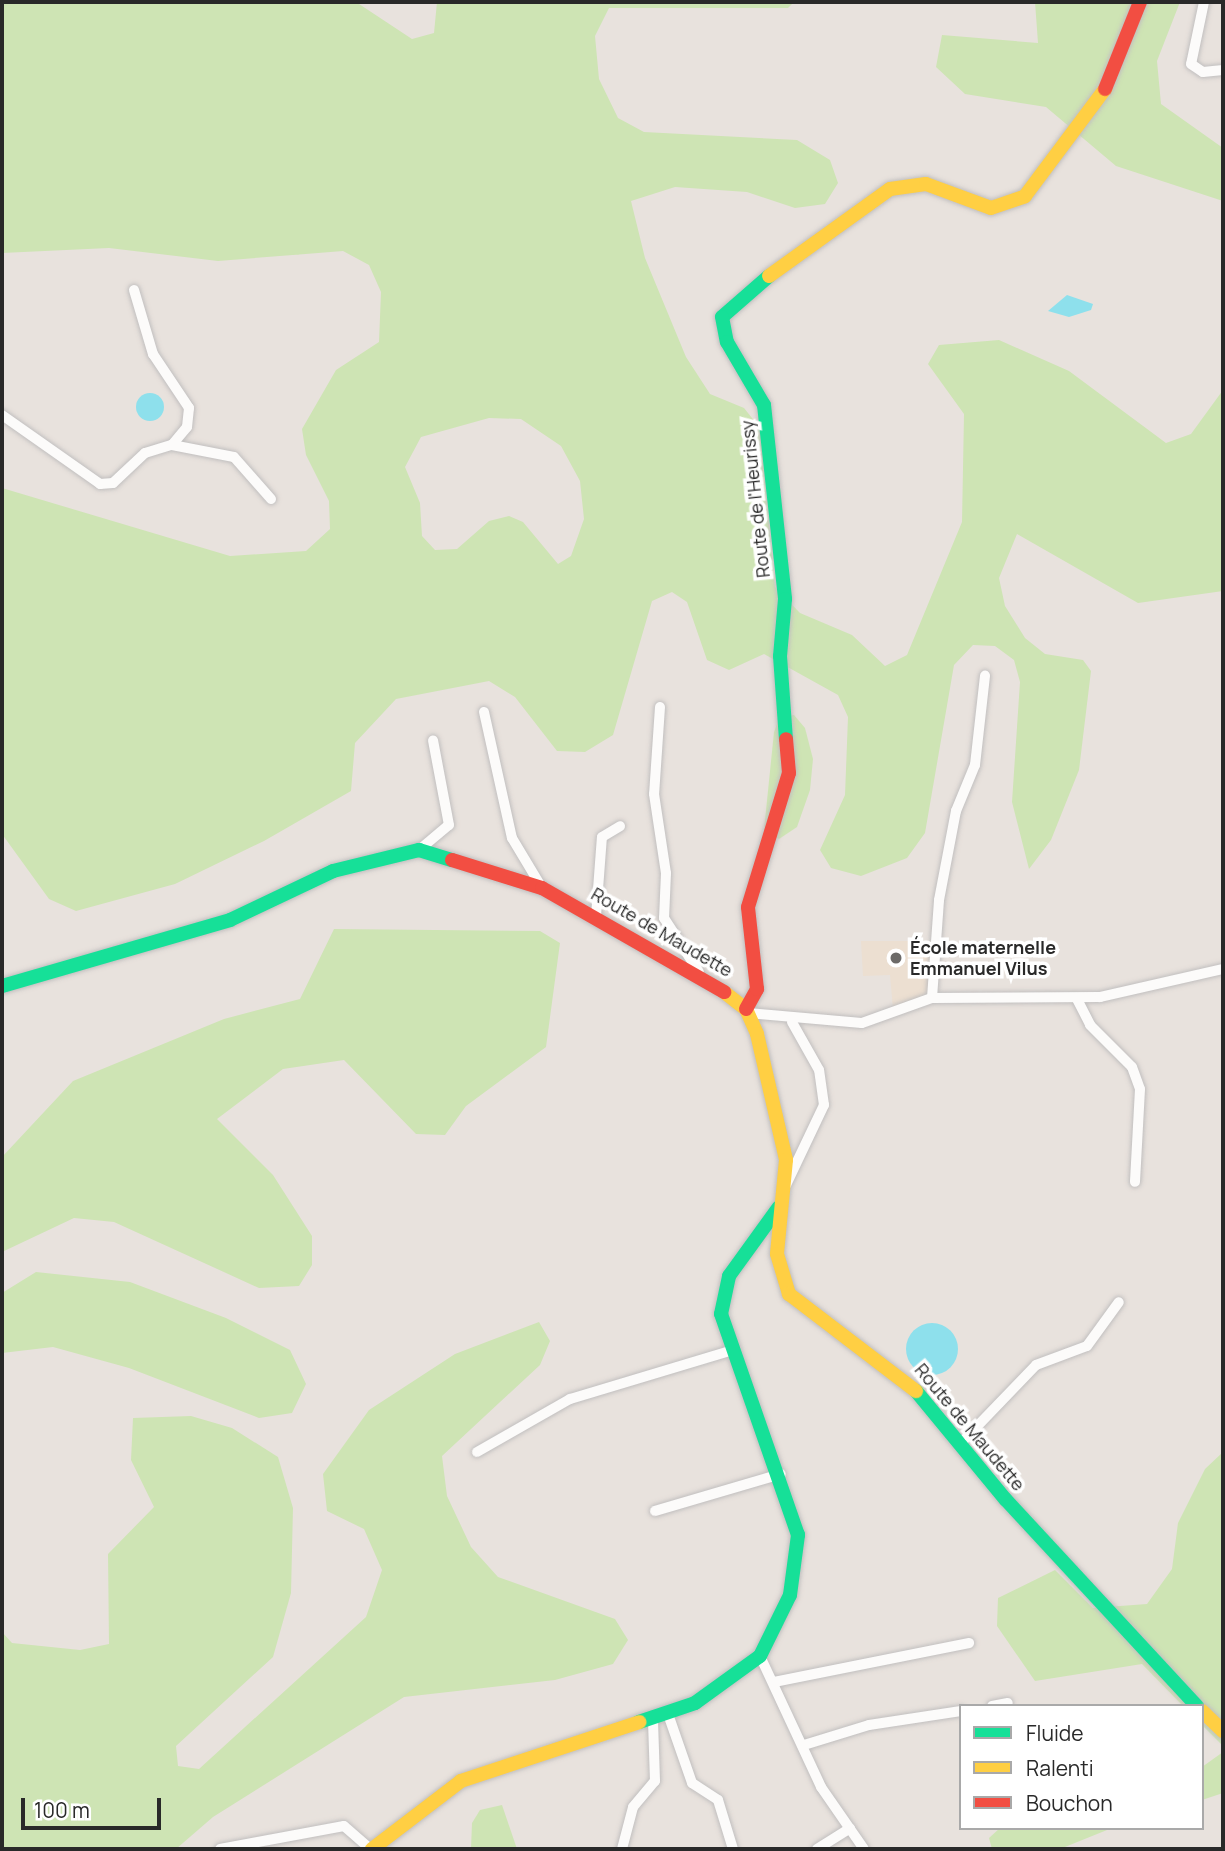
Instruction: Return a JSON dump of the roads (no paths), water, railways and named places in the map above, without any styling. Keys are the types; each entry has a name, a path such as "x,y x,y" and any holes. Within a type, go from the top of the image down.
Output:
{"street":[{"name":"Route de l'Heurissy","path":"747,1011 757,989 748,907 789,773 780,656 785,599 764,405 727,342 722,317 735,300 890,189 926,184 991,208 1026,195 1113,78 1140,2"},
{"path":"1204,2 1191,64 1203,72 1223,70"},
{"path":"134,290 153,354 189,408 187,427 172,445"},
{"path":"2,415 100,484 113,483 145,453 172,445 234,457 271,499"},
{"path":"932,998 939,900 956,811 975,765 985,676"},
{"path":"660,708 654,794 666,873 664,918 703,977"},
{"path":"484,712 512,838 542,888"},
{"path":"2,986 230,920 334,871 419,850 449,825 433,740"},
{"path":"596,916 602,837 620,826"},
{"name":"Route de Maudette","path":"419,850 542,888 703,977 747,1011 779,1126 785,1187 779,1208 777,1264 789,1294 881,1357 962,1443 1006,1500 1195,1704"},
{"path":"747,1011 793,1022 878,1021 932,998 1077,999 1223,969"},
{"path":"1077,999 1090,1025 1132,1067 1140,1088 1135,1182"},
{"path":"785,1187 824,1105 819,1070 793,1022"},
{"path":"220,1849 344,1826 371,1849 461,1781 668,1714 705,1698 760,1656 783,1616 797,1566 798,1535 780,1474 730,1351 721,1322 725,1286 779,1208"},
{"path":"962,1443 1035,1365 1087,1346 1119,1302"},
{"path":"477,1452 570,1399 730,1351"},
{"path":"655,1511 780,1474"},
{"path":"774,1682 969,1643"},
{"path":"760,1656 804,1745 821,1787 864,1849"},
{"path":"1003,1704 1008,1703"},
{"path":"804,1745 869,1725 959,1711"},
{"path":"1204,1713 1223,1731"},
{"path":"668,1714 692,1783 718,1800 733,1849"},
{"path":"622,1849 633,1808 655,1781 653,1720"},
{"path":"817,1849 850,1828"}],"water":[{"path":"1067,295 1093,304 1091,310 1069,317 1048,311"},
{"path":"150,393 160,397 164,407 160,417 150,421 140,417 136,407 140,397"},
{"path":"932,1323 942,1325 950,1331 956,1339 956,1359 950,1367 942,1373 932,1375 922,1373 914,1367 908,1359 906,1349 908,1339 914,1331 922,1325"}],"place":[{"name":"École maternelle Emmanuel Vilus","path":"896,958"}]}
